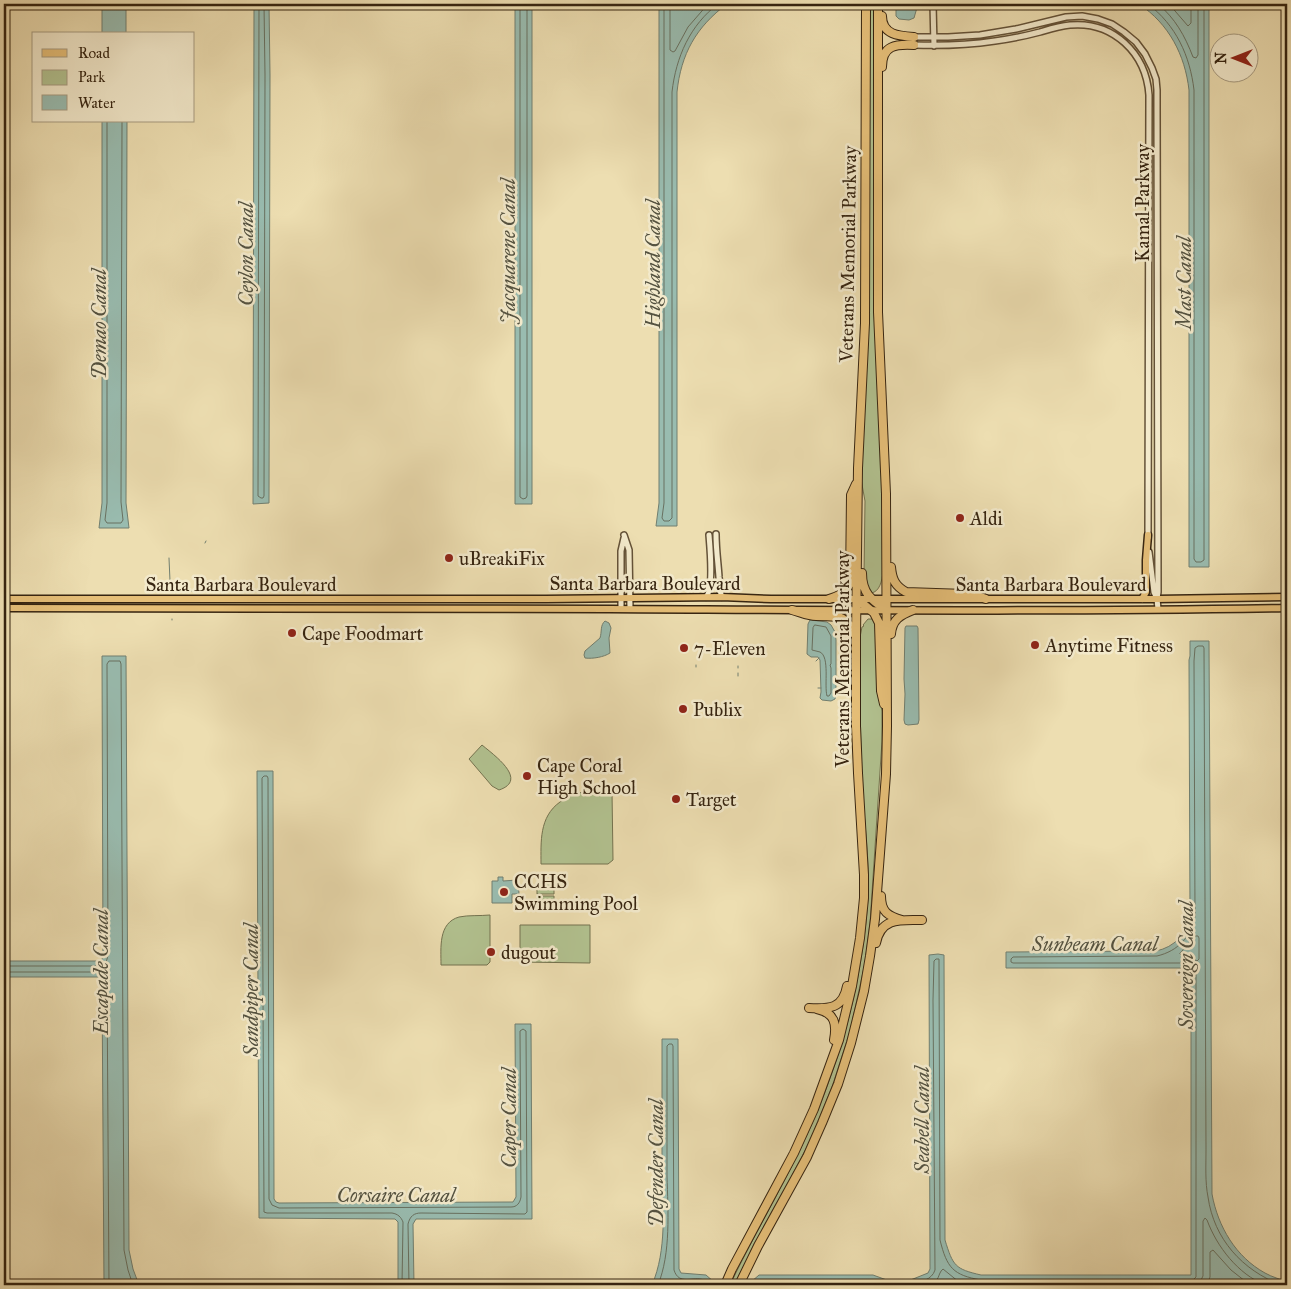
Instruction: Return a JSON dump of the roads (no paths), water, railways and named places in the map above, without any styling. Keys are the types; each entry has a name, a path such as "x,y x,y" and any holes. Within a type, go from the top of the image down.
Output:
{"highway":[{"name":"Veterans Memorial Parkway","path":"725,1285 794,1153 814,1109 839,1040 852,986 860,938 864,875 857,741 856,638 858,479 865,323 866,4"},
{"name":"Veterans Memorial Parkway","path":"739,1285 798,1174 838,1084 857,1021 869,963 875,919 884,802 887,726 886,470 878,312 878,4"},
{"path":"882,4 882,23 888,31 914,36"},
{"path":"878,153 882,138 882,62 884,54 893,46 914,45"},
{"path":"886,470 891,507 891,573 895,584 900,589 908,592 972,594 986,599"},
{"path":"829,599 841,595 850,583 851,496 858,479"},
{"path":"858,479 862,500 862,584 872,599 887,610"},
{"path":"857,599 872,610 878,618 880,627 881,691 887,713"},
{"path":"792,610 813,616 841,618 849,624 856,638"},
{"path":"887,726 891,713 891,629 898,617 913,610"},
{"path":"886,750 890,764 880,898 883,909 890,917 902,920"},
{"path":"794,1153 800,1130 824,1071 836,1028 830,1015 824,1010 812,1008 834,1006 841,1001 846,993 864,875"},
{"path":"857,1021 862,1018 865,1007 878,934 889,923 902,920 922,920"}],"main road":[{"path":"1142,599 1146,592 1148,535"},
{"name":"Santa Barbara Boulevard","path":"4,598 722,597 775,599 1157,599 1287,597"},
{"path":"709,609 714,603 718,602 762,602 775,599"},
{"name":"Santa Barbara Boulevard","path":"4,608 792,610 1287,608"}],"street":[{"path":"933,4 934,46"},
{"name":"Kamal Parkway","path":"914,36 948,37 980,35 1016,29 1066,17 1090,17 1112,24 1130,36 1141,48 1152,68 1157,90 1158,610"},
{"name":"Kamal Parkway","path":"914,45 934,46 995,41 1032,34 1064,25 1084,25 1099,28 1120,39 1131,49 1144,69 1149,95 1148,535 1154,592 1157,599"},
{"path":"706,597 709,592 710,579 709,534"},
{"path":"716,534 720,593 722,597"},
{"path":"621,609 621,551 624,535 628,550 630,609"}],"water":[{"path":"102,4 126,4 126,32 102,32"},
{"path":"254,4 269,4 270,75 269,503 253,504"},
{"path":"515,4 532,4 532,504 515,504"},
{"path":"659,4 727,4 707,22 692,42 682,65 677,92 677,526 656,526 659,503"},
{"path":"896,4 918,4 914,18 909,20 899,19 896,16"},
{"path":"1139,4 1209,4 1209,567 1189,567 1189,90 1184,65 1174,41 1150,12"},
{"path":"102,122 127,122 126,503 129,528 99,528 102,503"},
{"path":"810,620 827,622 835,632 836,694 835,699 831,701 820,698 820,660 818,657 811,657 807,654 808,624"},
{"path":"605,621 609,623 611,628 609,638 610,653 605,656 585,658 585,651 600,638"},
{"path":"906,626 917,626 918,628 919,720 918,724 908,725 905,724 904,720"},
{"name":"Sovereign Canal","path":"1190,641 1209,641 1212,1194 1219,1218 1237,1250 1255,1266 1287,1282 1287,1285 652,1285 660,1258 663,1229 662,1039 678,1039 679,1269 681,1273 706,1275 714,1282 751,1282 759,1275 873,1275 895,1283 903,1283 928,1273 930,1269 929,955 938,954 944,955 945,1240 950,1256 956,1265 966,1271 981,1275 1191,1275 1191,972 1186,968 1006,968 1006,952 1156,951 1174,943 1186,928 1190,916"},
{"name":"Escapade Canal","path":"102,656 126,656 129,1250 139,1285 104,1285 102,980 98,977 4,977 4,961 99,961 103,958"},
{"path":"257,771 273,771 274,1199 276,1202 513,1202 516,1197 515,1024 531,1024 532,1219 416,1219 413,1224 414,1285 398,1285 398,1222 395,1219 259,1218"},
{"path":"498,877 503,877 503,881 518,880 519,894 512,894 512,903 492,903 492,881 498,881"}],"waterway":[{"path":"169,558 170,581"},
{"path":"185,591 209,591"},
{"path":"816,661 819,658"}],"place":[{"name":"Aldi","path":"960,518"},
{"name":"uBreakiFix","path":"449,558"},
{"name":"Cape Foodmart","path":"292,633"},
{"name":"Anytime Fitness","path":"1035,645"},
{"name":"7-Eleven","path":"684,648"},
{"name":"Publix","path":"683,709"},
{"name":"Cape Coral High School","path":"527,776"},
{"name":"Target","path":"676,799"},
{"name":"CCHS Swimming Pool","path":"504,892"},
{"name":"dugout","path":"491,952"}],"water label":[{"name":"Jacquarene Canal","path":"508,251"},
{"name":"Ceylon Canal","path":"246,254"},
{"name":"Highland Canal","path":"653,264"},
{"name":"Mast Canal","path":"1184,283"},
{"name":"Demao Canal","path":"99,324"},
{"name":"Sunbeam Canal","path":"1095,944"},
{"name":"Sandpiper Canal","path":"251,990"},
{"name":"Caper Canal","path":"509,1118"},
{"name":"Seabell Canal","path":"922,1120"},
{"name":"Defender Canal","path":"656,1163"},
{"name":"Corsaire Canal","path":"396,1195"}]}
